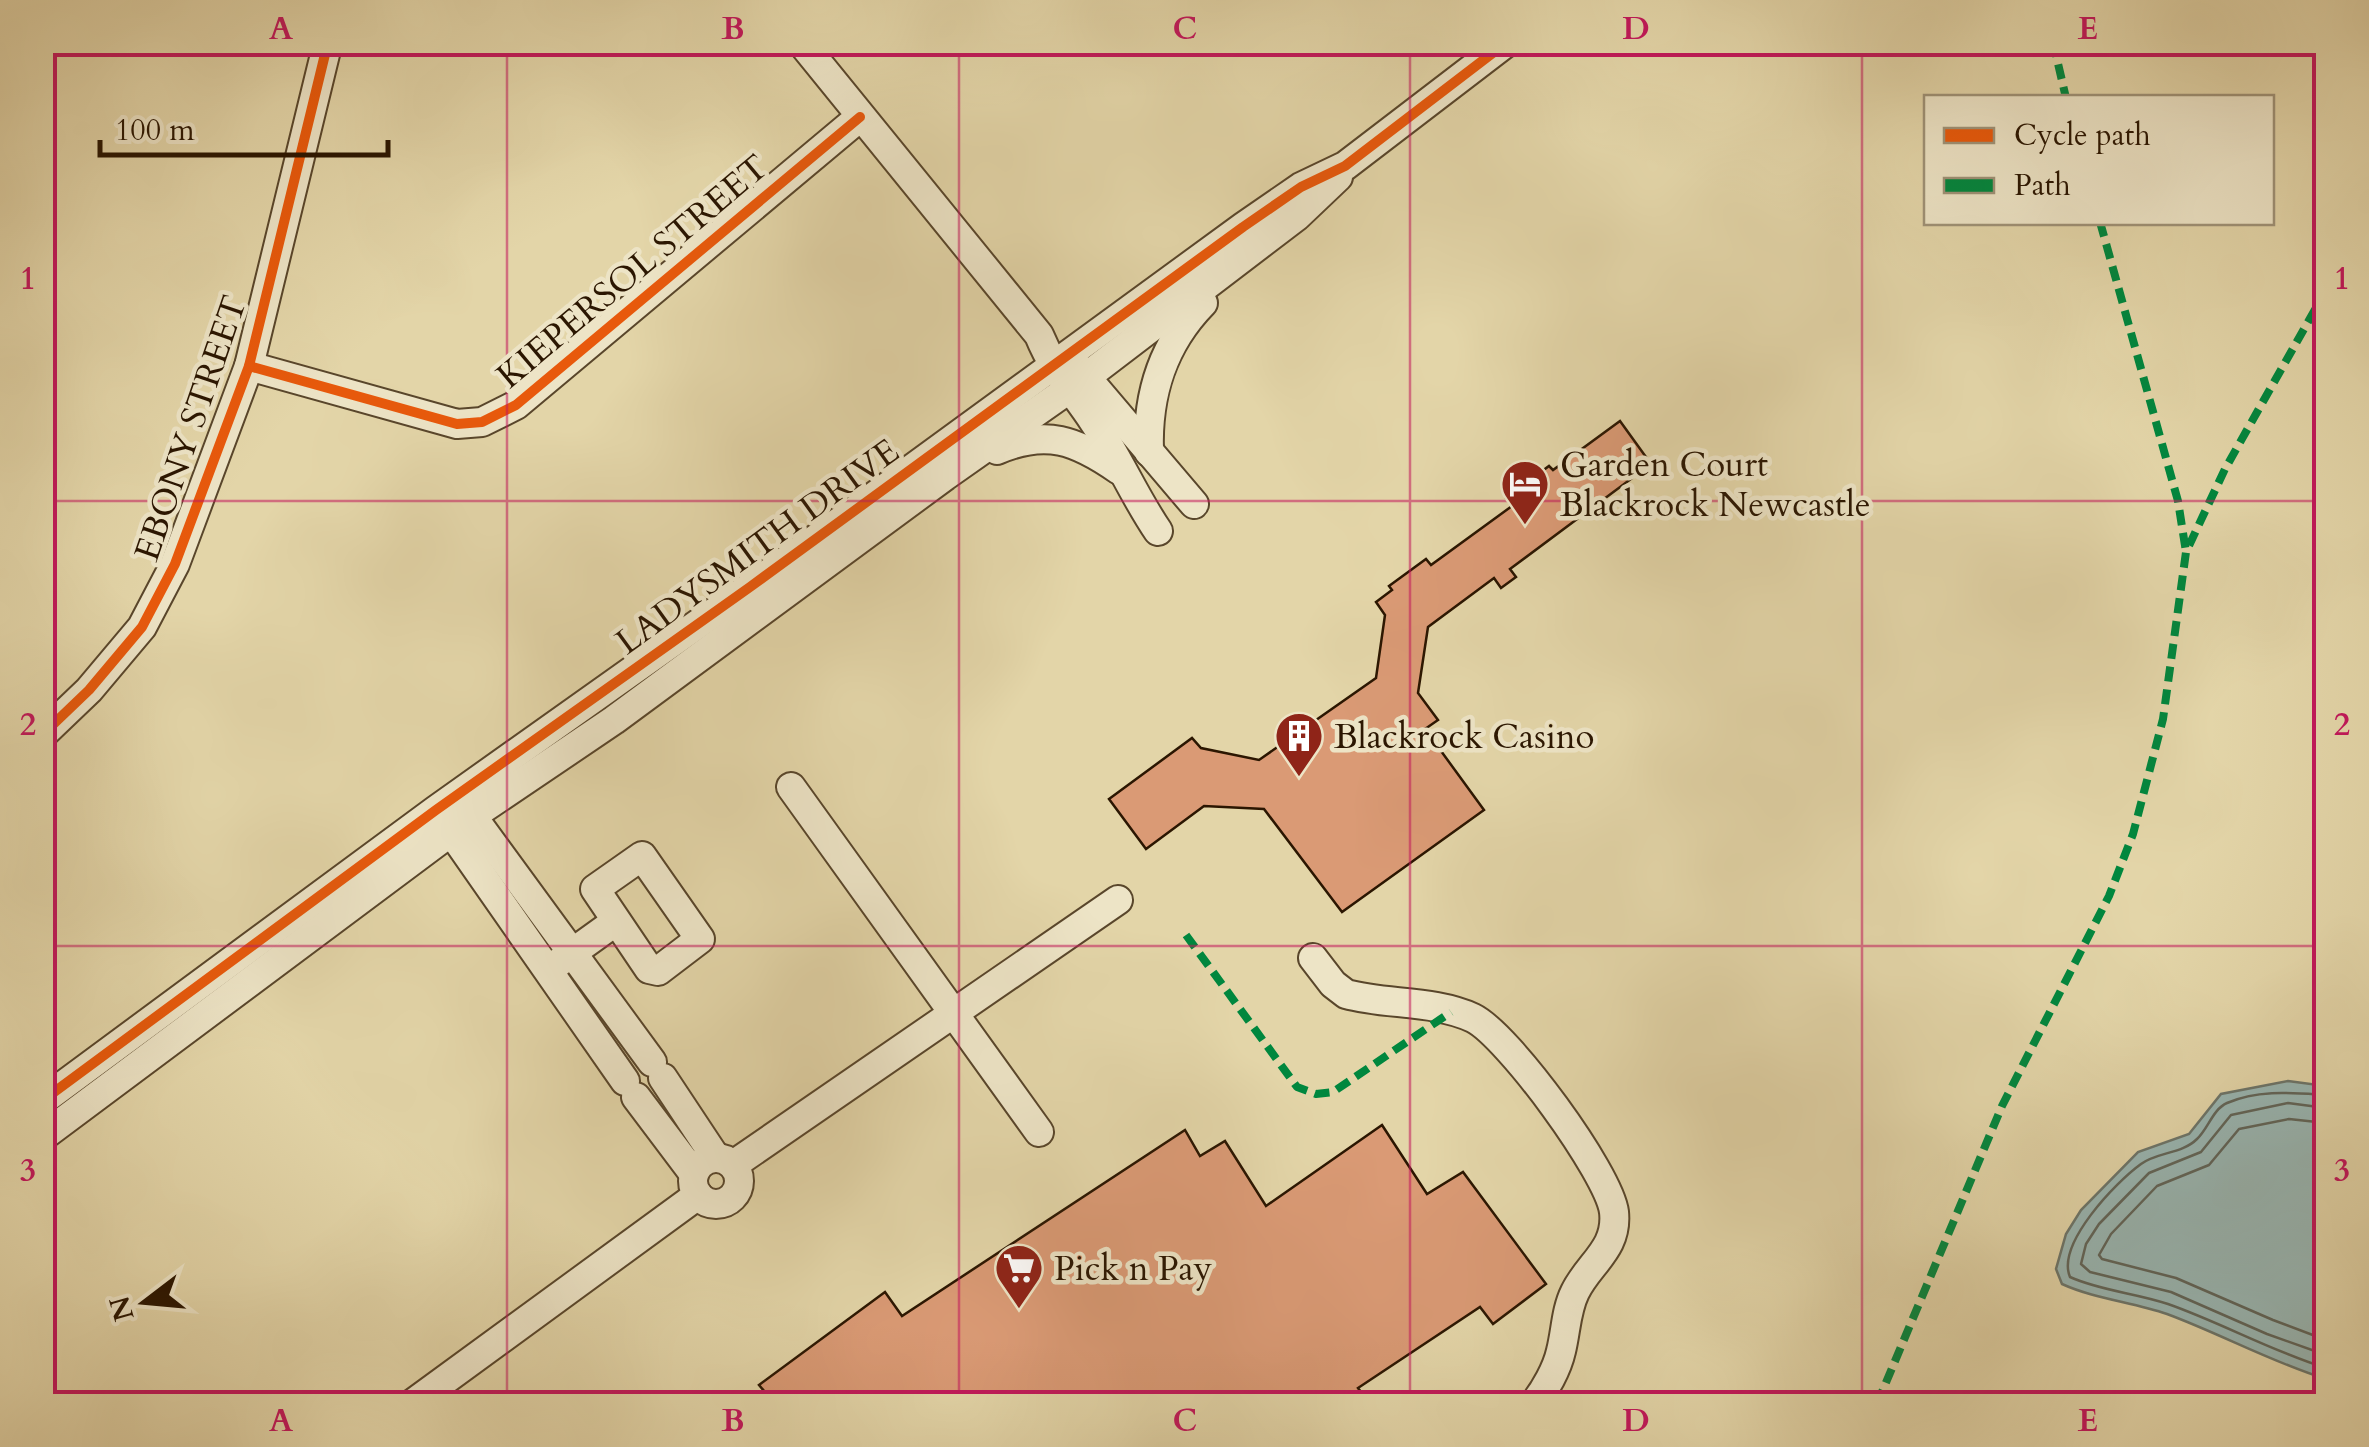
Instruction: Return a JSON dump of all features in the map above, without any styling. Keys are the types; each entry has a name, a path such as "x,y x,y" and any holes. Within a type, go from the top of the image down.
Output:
{"street":[{"name":"EBONY STREET","path":"42,736 90,690 142,627 175,564 248,366 328,42"},
{"path":"801,42 1078,383 1149,452 1194,504"},
{"name":"LADYSMITH DRIVE","path":"42,1137 454,813 750,587 1301,187 1344,166 1507,42"},
{"name":"KIEPERSOL STREET","path":"248,366 457,424 482,422 516,406 860,117"},
{"name":"LADYSMITH DRIVE","path":"42,1101 454,813 614,720 1078,383 1252,251 1332,185 1344,166"},
{"path":"1149,452 1150,400 1162,362 1195,311 1252,251"},
{"path":"1078,383 1094,421 1158,531"},
{"path":"945,476 1005,447 1032,439 1066,441 1092,452 1124,474"},
{"path":"791,788 1039,1132"},
{"path":"454,813 572,953 658,1070 710,1173"},
{"path":"454,813 548,970 631,1089 710,1173"},
{"path":"412,1404 710,1173 1118,900"},
{"path":"548,970 615,922"},
{"path":"1313,958 1332,984 1346,994 1451,1012 1488,1028 1515,1056 1583,1148 1610,1194 1614,1226 1610,1242 1573,1296 1561,1354 1534,1404"}],"water":[{"path":"2288,1081 2326,1086 2326,1379 2167,1314 2062,1284 2056,1269 2066,1234 2081,1210 2138,1152 2189,1134 2221,1094"}],"building":[{"name":"Blackrock Casino","path":"1620,421 1651,464 1510,569 1516,577 1501,588 1494,578 1428,627 1418,693 1438,720 1425,729 1484,810 1342,912 1264,809 1204,806 1146,849 1109,799 1192,738 1201,748 1259,760 1376,678 1385,615 1376,602 1392,590 1389,586 1426,559 1431,565 1512,506 1506,498 1549,466 1553,470"},
{"path":"1382,1125 1427,1194 1463,1172 1546,1284 1493,1324 1480,1307 1358,1388 1370,1404 775,1404 759,1385 885,1292 902,1316 1185,1130 1200,1156 1225,1141 1266,1206"}],"marked path":[{"path":"2053,42 2065,95"},
{"path":"2101,225 2178,501 2186,552"},
{"path":"1877,1404 2002,1106 2109,896 2133,834 2163,719 2186,552 2225,469 2326,290"},
{"path":"1186,935 1297,1087 1316,1094 1333,1092 1451,1012"}],"cycle path":[{"path":"42,735 89,690 142,627 175,564 249,366 328,42"},
{"path":"42,1101 436,810 750,587 1243,227 1301,187 1345,166 1507,42"},
{"path":"249,366 457,424 482,422 516,405 860,117"}],"place":[{"name":"Garden Court Blackrock Newcastle","path":"1525,526"},
{"name":"Blackrock Casino","path":"1299,778"},
{"name":"Pick n Pay","path":"1019,1310"}]}
